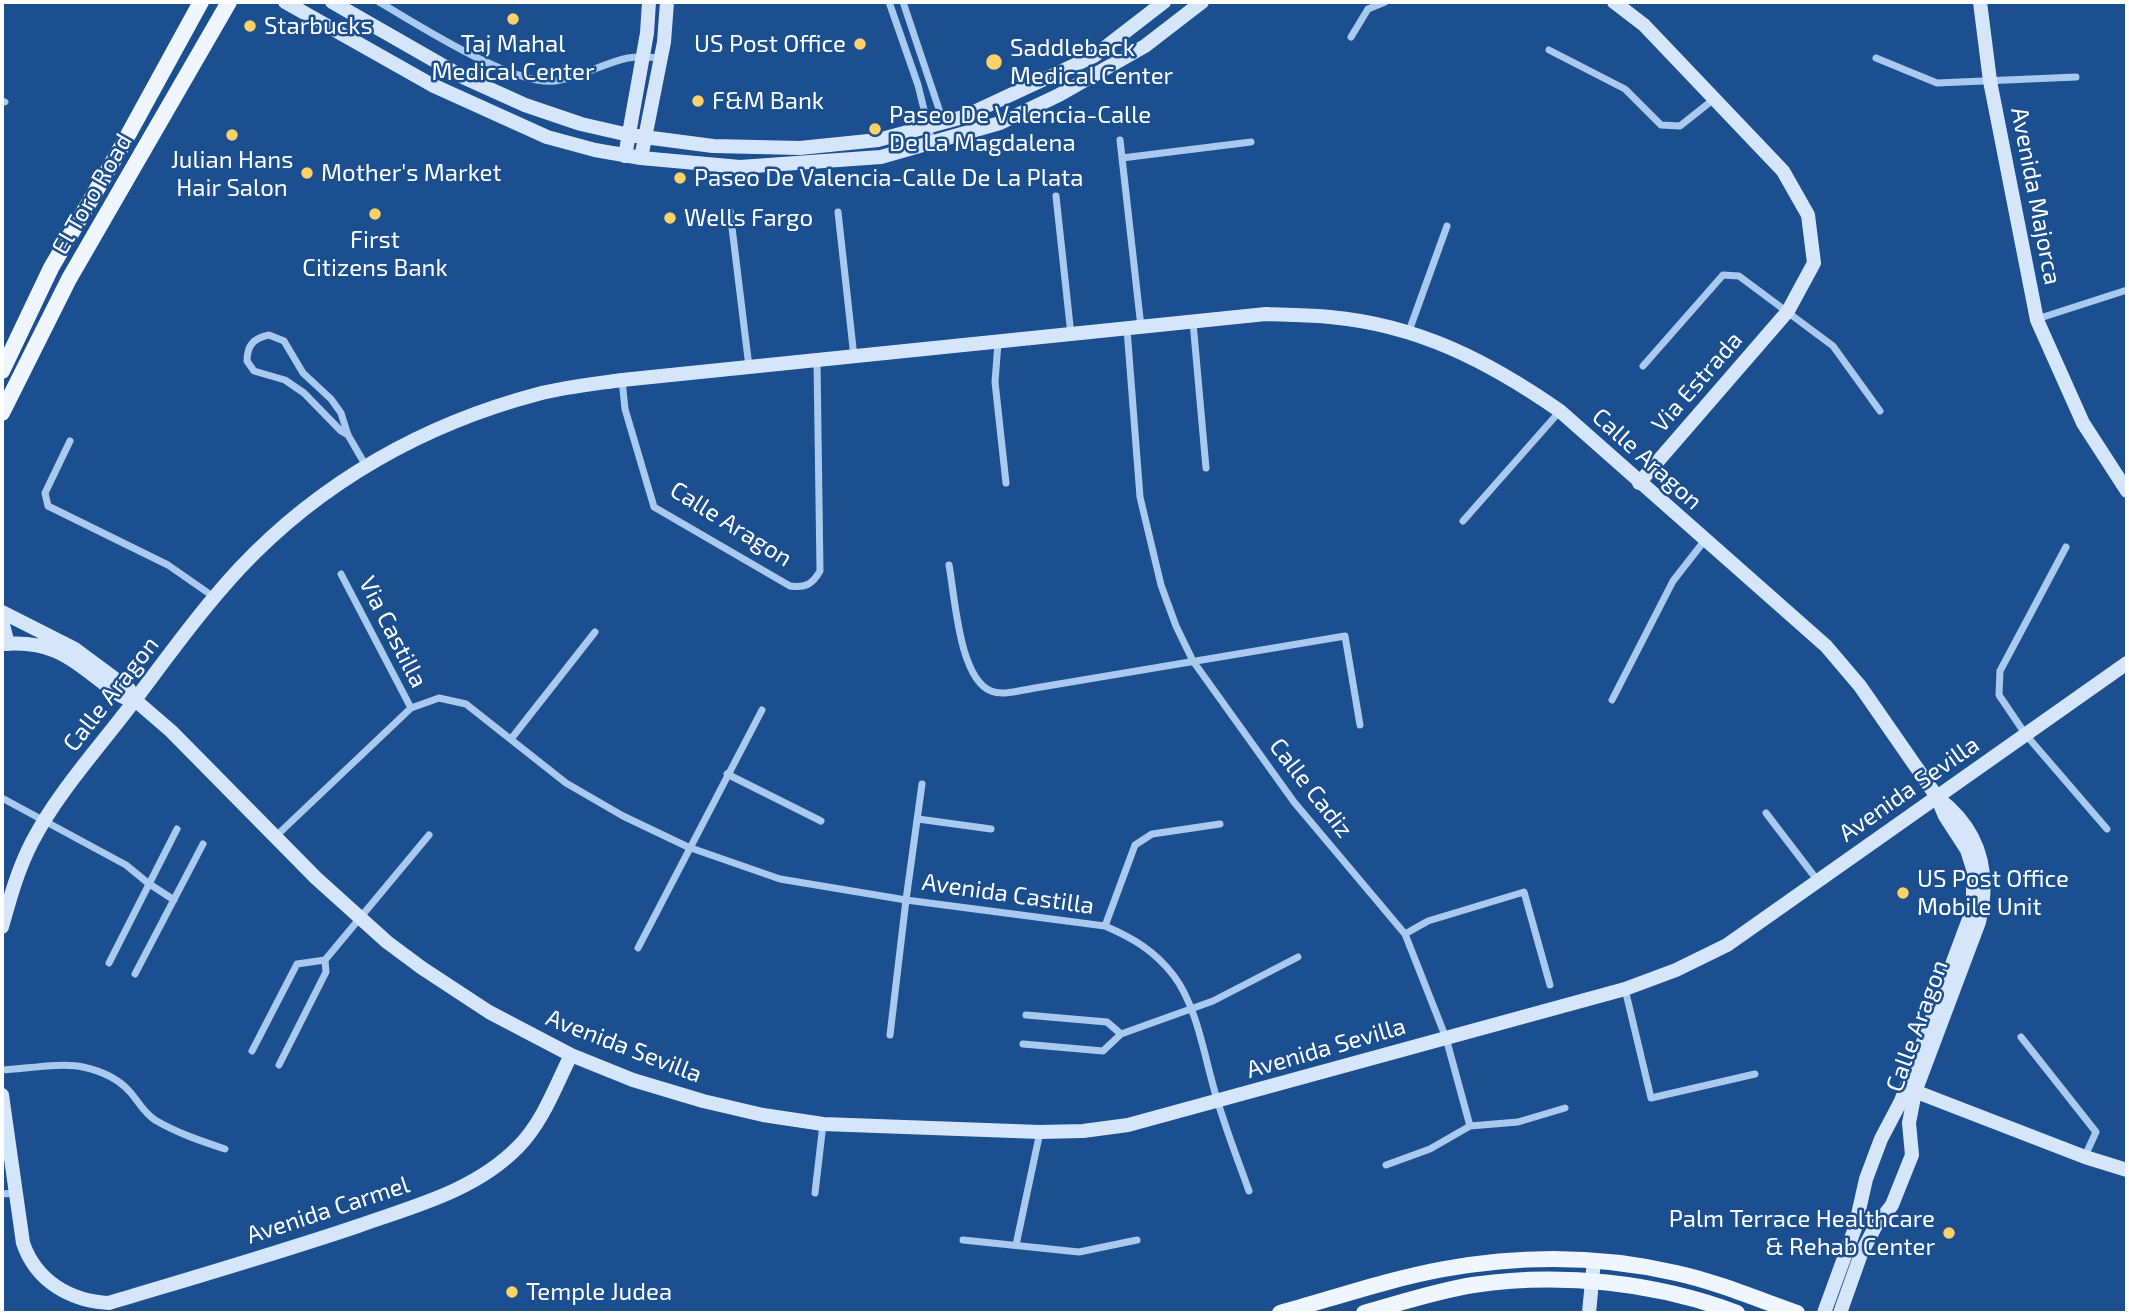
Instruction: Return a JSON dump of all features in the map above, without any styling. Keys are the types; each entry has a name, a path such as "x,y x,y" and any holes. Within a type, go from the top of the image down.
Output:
{"main road":[{"name":"El Toro Road","path":"2,371 51,268 201,2"},
{"name":"El Toro Road","path":"2,413 69,279 229,2"},
{"path":"1280,1313 1441,1269 1554,1258 1594,1260 1687,1275 1797,1313"},
{"path":"1364,1313 1472,1285 1552,1280 1592,1282 1662,1292 1737,1313"}],"street":[{"path":"285,2 432,85 547,136 625,156 740,167 881,157 1000,123 1059,95 1146,46 1202,2"},
{"path":"332,2 420,54 495,92 554,116 629,135 713,146 800,148 878,140 963,117 1094,56 1164,2"},
{"path":"351,2 382,24 388,33"},
{"path":"379,2 452,44 510,72 537,80 560,80 628,58 661,58"},
{"path":"625,156 643,57 649,2"},
{"path":"641,158 661,58 667,2"},
{"path":"889,2 918,85 932,142"},
{"path":"903,2 949,137"},
{"path":"1352,37 1368,9 1385,2"},
{"name":"Via Estrada","path":"1614,2 1644,25 1783,172 1808,215 1814,263 1788,311 1639,483"},
{"name":"Avenida Majorca","path":"1980,2 1990,81 2036,320 2083,424 2127,491"},
{"path":"1549,50 1625,89 1661,125 1680,126 1715,99"},
{"name":"Avenida Majorca","path":"1876,58 1937,83 2076,77"},
{"path":"1121,140 1134,328"},
{"path":"1122,158 1251,142"},
{"path":"1056,196 1071,335"},
{"path":"730,211 749,368"},
{"path":"838,212 854,357"},
{"path":"1409,331 1447,226"},
{"name":"Via Estrada","path":"1643,366 1723,275 1739,276 1833,346 1880,411"},
{"name":"Avenida Majorca","path":"2036,320 2127,290"},
{"name":"Calle Aragon","path":"2,927 22,865 44,821 214,597 269,539 310,504 366,466 422,435 474,414 539,394 622,380 1266,314 1330,317 1409,331 1450,346 1490,366 1559,411 1826,646 1860,686 1937,797 1954,810 1975,842 1984,873 1985,889 1979,922 1910,1090 1881,1139 1866,1180 1855,1228 1824,1313"},
{"path":"1193,322 1206,468"},
{"name":"Calle Cadiz","path":"1134,328 1140,497 1161,585 1175,626 1193,662 1294,803 1405,934 1446,1038"},
{"path":"348,435 304,393 285,380 254,372 247,360 249,346 254,340 269,335 284,341 303,373 323,391 341,413 348,435 366,466"},
{"path":"998,343 995,382 1006,483"},
{"name":"Calle Aragon","path":"622,380 625,409 654,507 790,586 802,588 813,582 820,571 817,361"},
{"name":"Calle Aragon","path":"1463,521 1559,411"},
{"path":"70,441 45,493 48,506 168,565 214,597"},
{"name":"Calle Aragon","path":"1612,700 1673,581 1705,540"},
{"path":"2066,547 2000,671 1999,695 2026,735 2107,829"},
{"path":"949,565 965,659 976,681 992,692 1035,688 1345,636 1360,725"},
{"name":"Via Castilla","path":"341,574 411,708"},
{"name":"Avenida Sevilla","path":"2,612 91,659 129,689 135,700 171,731 359,918 422,968 528,1034 633,1080 763,1115 823,1124 1040,1132 1083,1131 1128,1125 1625,989 1676,970 1727,945 2127,663"},
{"path":"2,621 5,644"},
{"path":"511,739 595,632"},
{"name":"Avenida Sevilla","path":"5,644 37,643 56,651 78,663 124,699 135,700"},
{"name":"Avenida Castilla","path":"275,837 411,708 439,698 466,704 566,783 623,816 688,848 780,879 906,900 1105,926 1133,938 1153,952 1176,978 1191,1008 1218,1102"},
{"path":"638,948 762,710"},
{"path":"727,774 821,821"},
{"name":"Avenida Castilla","path":"890,1035 922,785"},
{"path":"2,798 127,865 174,900"},
{"path":"1766,813 1818,881"},
{"path":"918,819 991,829"},
{"name":"Avenida Castilla","path":"1105,926 1135,845 1152,834 1220,824"},
{"path":"109,963 177,829"},
{"path":"252,1052 296,964 325,960 429,835"},
{"path":"135,974 203,844"},
{"path":"1405,934 1429,921 1524,892 1550,985"},
{"path":"1023,1044 1103,1051 1121,1034 1213,1001 1298,957"},
{"path":"279,1065 326,972 325,960"},
{"path":"1625,989 1651,1098 1755,1074"},
{"path":"1026,1015 1107,1022 1121,1034"},
{"path":"2021,1037 2096,1132 2085,1157"},
{"name":"Avenida Sevilla","path":"1446,1038 1470,1126"},
{"name":"Avenida Carmel","path":"9,1193 28,1259 42,1276 65,1293 79,1299 109,1303 296,1246 447,1195 497,1166 520,1146 540,1118 571,1055"},
{"path":"2,1070 80,1066 99,1071 117,1079 131,1092 140,1108 156,1120 191,1138 225,1149"},
{"path":"1910,1090 2085,1157 2127,1170"},
{"name":"Calle Aragon","path":"1840,1313 1861,1254 1875,1227 1892,1205 1912,1155 1910,1090"},
{"path":"2,1095 9,1193"},
{"path":"1218,1102 1249,1191"},
{"path":"1386,1165 1430,1149 1470,1126 1518,1122 1565,1108"},
{"path":"815,1193 823,1124"},
{"path":"1016,1245 1040,1132"},
{"path":"963,1240 1079,1252 1136,1240"},
{"path":"1589,1313 1594,1260"}],"place":[{"name":"Taj Mahal Medical Center","path":"513,19"},
{"name":"Starbucks","path":"250,26"},
{"name":"US Post Office","path":"860,44"},
{"name":"Saddleback Medical Center","path":"994,62"},
{"name":"F&M Bank","path":"698,101"},
{"name":"Paseo De Valencia-Calle De La Magdalena","path":"875,129"},
{"name":"Julian Hans Hair Salon","path":"232,135"},
{"name":"Mother's Market","path":"307,173"},
{"name":"Paseo De Valencia-Calle De La Plata","path":"680,178"},
{"name":"First Citizens Bank","path":"375,214"},
{"name":"Wells Fargo","path":"670,218"},
{"name":"US Post Office Mobile Unit","path":"1903,893"},
{"name":"Palm Terrace Healthcare & Rehab Center","path":"1949,1233"},
{"name":"Temple Judea","path":"512,1292"}]}
